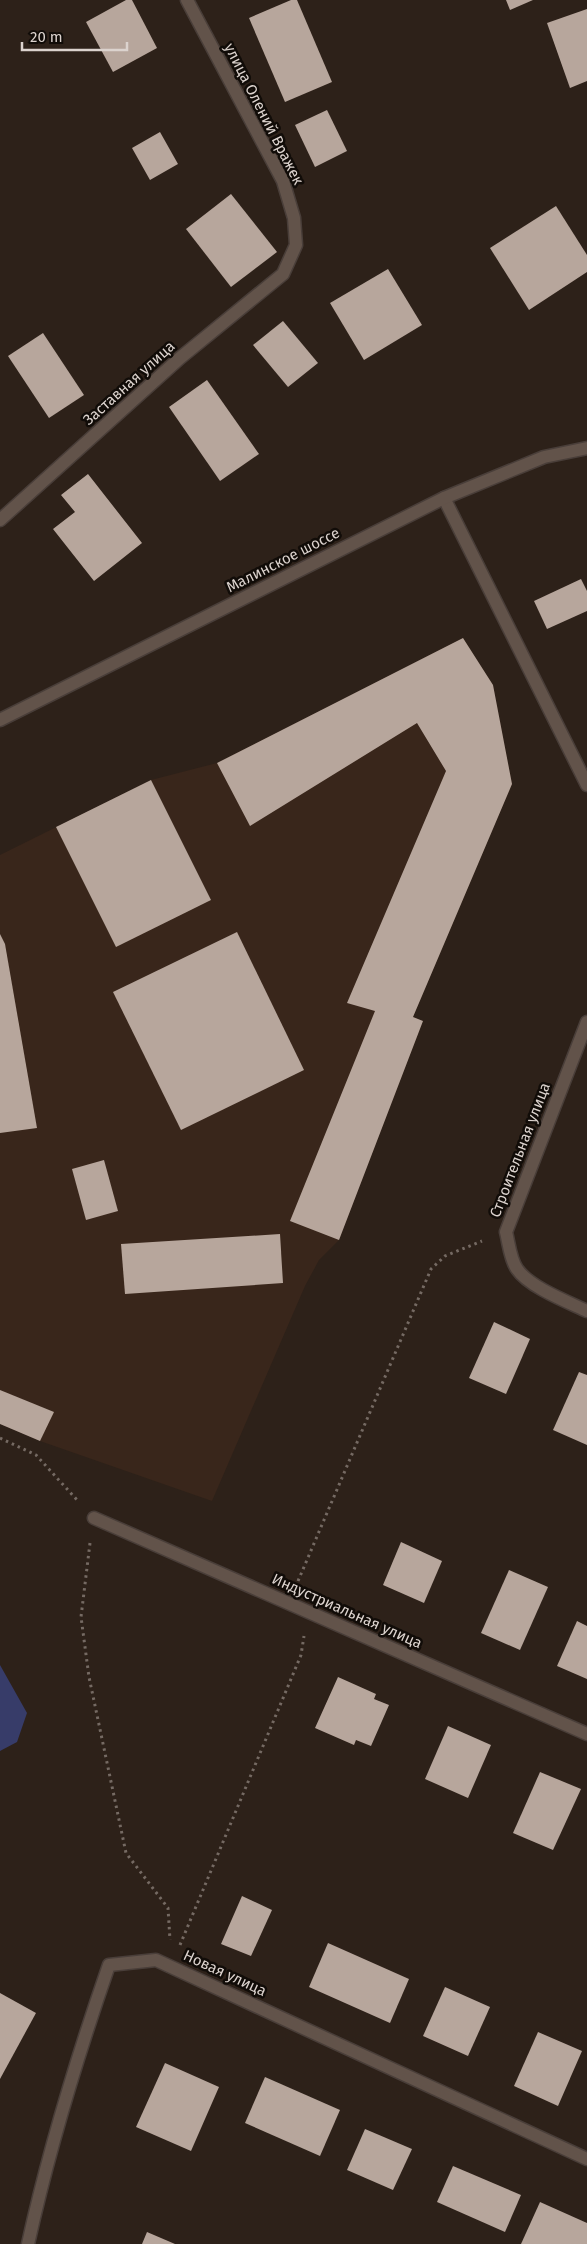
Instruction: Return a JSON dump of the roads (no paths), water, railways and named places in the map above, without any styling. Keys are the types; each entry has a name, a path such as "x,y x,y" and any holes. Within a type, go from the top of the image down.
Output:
{"street":[{"name":"улица Олений Вражек","path":"188,0 284,181 294,218 296,245 283,274"},
{"name":"Заставная улица","path":"0,520 180,358 283,274"},
{"name":"Малинское шоссе","path":"0,720 444,498 544,457 587,448"},
{"path":"444,498 587,785"},
{"name":"Строительная улица","path":"587,1022 506,1232 510,1250 518,1270 546,1291 587,1311"},
{"name":"Индустриальная улица","path":"94,1518 587,1734"},
{"name":"Новая улица","path":"28,2244 41,2185 63,2106 108,1965 156,1960 171,1966 587,2159"}]}
